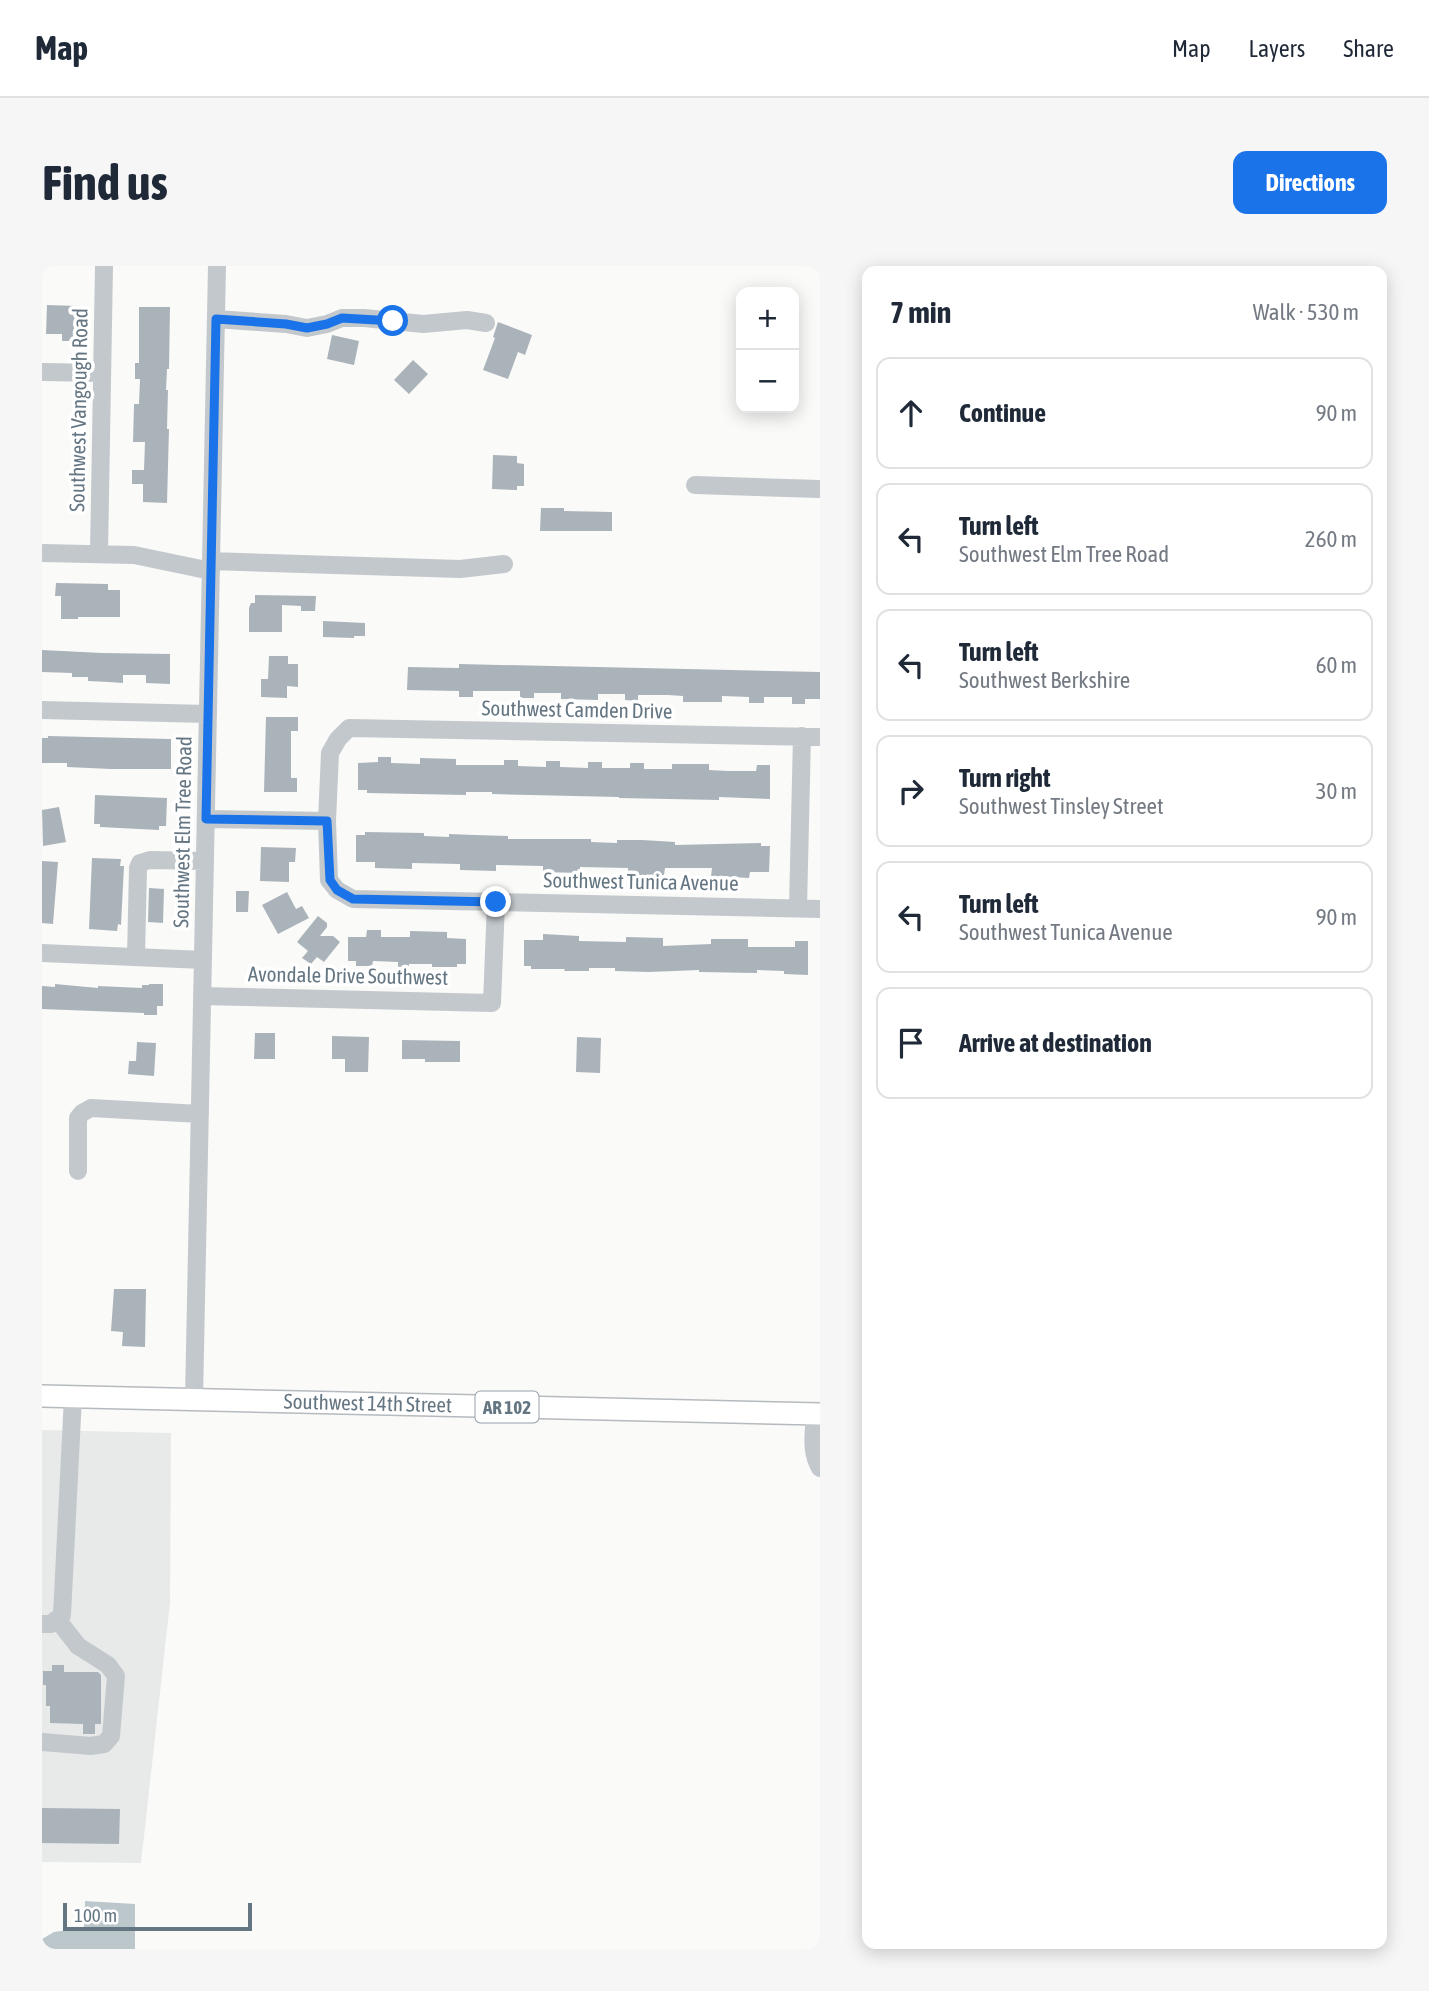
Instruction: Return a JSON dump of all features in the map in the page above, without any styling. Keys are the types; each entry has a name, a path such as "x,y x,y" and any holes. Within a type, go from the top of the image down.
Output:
{"main road":[{"name":"Southwest 14th Street","path":"42,1396 817,1414"}],"street":[{"name":"Southwest Vangough Road","path":"99,554 104,266"},
{"name":"Southwest Elm Tree Road","path":"194,1399 217,266"},
{"path":"216,319 307,328 342,318 423,324 467,320 486,323"},
{"path":"42,372 102,373"},
{"path":"695,485 820,489"},
{"path":"42,553 134,555 211,566 460,569 504,564"},
{"path":"42,710 208,715"},
{"name":"Southwest Camden Drive","path":"327,821 330,753 338,739 349,728 820,737"},
{"path":"799,908 802,737"},
{"path":"206,819 327,821"},
{"name":"Southwest Tunica Avenue","path":"327,821 330,880 337,890 353,899 820,909"},
{"path":"136,957 138,868 141,863 150,860 205,861"},
{"name":"Avondale Drive Southwest","path":"202,996 492,1003 496,902"},
{"path":"42,953 203,960"},
{"path":"78,1171 78,1118 91,1108 200,1114"},
{"path":"42,1742 90,1746 104,1744 111,1736 116,1676 108,1665 78,1646 49,1622 62,1615 64,1598 73,1397"},
{"path":"817,1414 813,1449 820,1468"}],"shaded area":[{"path":"42,1430 171,1433 170,1603 141,1863 42,1862"},
{"path":"85,1901 135,1904 135,1949 42,1949 42,1939 54,1932 84,1928"}],"building":[{"path":"47,305 77,306 76,341 62,341 62,334 46,334"},
{"path":"139,307 170,307 166,390 169,429 167,503 143,502 143,484 132,484 132,470 144,470 145,442 133,442 134,404 139,404 140,379 135,379 135,363 139,363"},
{"path":"498,322 532,335 525,355 518,352 508,379 483,370"},
{"path":"332,335 359,341 354,365 327,359"},
{"path":"413,360 428,374 409,394 394,380"},
{"path":"493,455 517,456 517,463 524,464 524,486 517,486 517,490 492,489"},
{"path":"541,508 612,512 612,531 540,531"},
{"path":"56,583 108,584 108,590 120,590 120,617 61,619 61,596 55,596"},
{"path":"255,595 316,596 315,611 301,611 301,606 282,605 282,632 249,632 249,608 251,603 255,603"},
{"path":"323,621 365,623 365,636 323,637"},
{"path":"42,650 170,654 170,684 146,683 146,675 123,675 123,683 88,681 88,677 72,677 72,673 42,672"},
{"path":"269,656 288,656 288,664 298,664 298,687 287,686 287,698 261,697 261,679 268,679"},
{"path":"459,664 820,672 820,699 805,699 805,704 792,704 792,697 764,697 764,703 749,703 749,697 722,696 722,702 683,702 683,696 668,695 638,695 638,701 625,700 625,694 598,694 598,700 561,699 561,693 534,693 534,698 520,698 520,691 473,691 473,697 459,697 459,691 407,690 408,667 459,668"},
{"path":"266,717 298,717 298,731 291,731 291,778 297,778 297,792 264,792"},
{"path":"42,738 171,739 171,769 67,767 67,763 42,763"},
{"path":"378,757 391,757 391,763 420,764 420,758 456,759 456,765 504,765 504,760 518,760 518,766 546,767 546,761 560,761 560,767 588,768 588,762 602,762 602,768 630,768 630,763 644,763 644,769 672,769 672,764 709,764 709,770 728,771 756,771 757,765 770,765 770,799 619,798 492,792 466,792 466,795 367,793 367,790 358,790 358,763 378,762"},
{"path":"95,795 167,798 166,826 159,826 159,830 100,827 100,824 94,824"},
{"path":"59,807 66,842 43,846 42,810"},
{"path":"365,832 424,833 424,836 449,837 449,834 508,836 508,839 591,839 591,842 617,843 617,840 642,840 675,842 675,845 761,843 761,846 770,846 769,872 750,872 749,878 711,876 712,868 665,868 664,875 628,875 628,868 580,867 580,873 543,872 543,866 496,865 496,871 460,870 460,864 412,863 412,869 375,868 375,862 356,862 356,835 365,835"},
{"path":"261,847 296,848 295,862 289,862 289,882 260,881"},
{"path":"92,858 121,859 120,866 124,866 121,925 118,924 117,931 89,929"},
{"path":"42,861 58,862 53,924 42,923"},
{"path":"149,888 164,889 163,923 148,922"},
{"path":"236,891 249,891 248,912 236,912"},
{"path":"287,892 296,909 302,906 309,918 278,934 262,905"},
{"path":"318,916 327,923 320,936 333,936 340,942 324,962 317,957 311,964 302,958 308,951 297,942"},
{"path":"367,930 381,930 381,937 410,937 410,931 447,932 447,938 466,939 466,964 457,964 457,967 432,967 432,964 409,964 409,979 398,979 398,962 373,961 372,966 356,966 356,961 348,961 348,937 366,937"},
{"path":"543,934 579,936 579,941 626,942 626,937 663,938 663,946 711,944 711,939 748,939 748,947 795,947 795,941 808,941 808,975 757,970 757,973 699,970 615,971 615,968 564,971 565,969 531,969 531,966 524,966 524,940 543,940"},
{"path":"55,984 142,988 142,985 163,984 163,1006 157,1006 157,1015 42,1009 42,986 55,987"},
{"path":"255,1033 275,1033 275,1059 254,1059"},
{"path":"332,1036 369,1037 368,1072 345,1072 345,1059 332,1059"},
{"path":"577,1037 601,1038 600,1073 576,1072"},
{"path":"402,1040 460,1041 460,1062 402,1059"},
{"path":"137,1042 156,1043 154,1076 128,1074 129,1061 136,1061"},
{"path":"114,1289 146,1289 145,1347 122,1346 123,1332 111,1331"},
{"path":"52,1665 64,1665 64,1672 98,1672 101,1675 101,1724 95,1724 95,1734 83,1734 83,1724 50,1723 50,1706 46,1706 43,1671 52,1671"},
{"path":"42,1808 120,1809 119,1844 42,1843"}],"route":[{"path":"393,321 342,318 307,328 216,319 206,819 327,821 330,880 337,890 353,899 496,902"}]}
